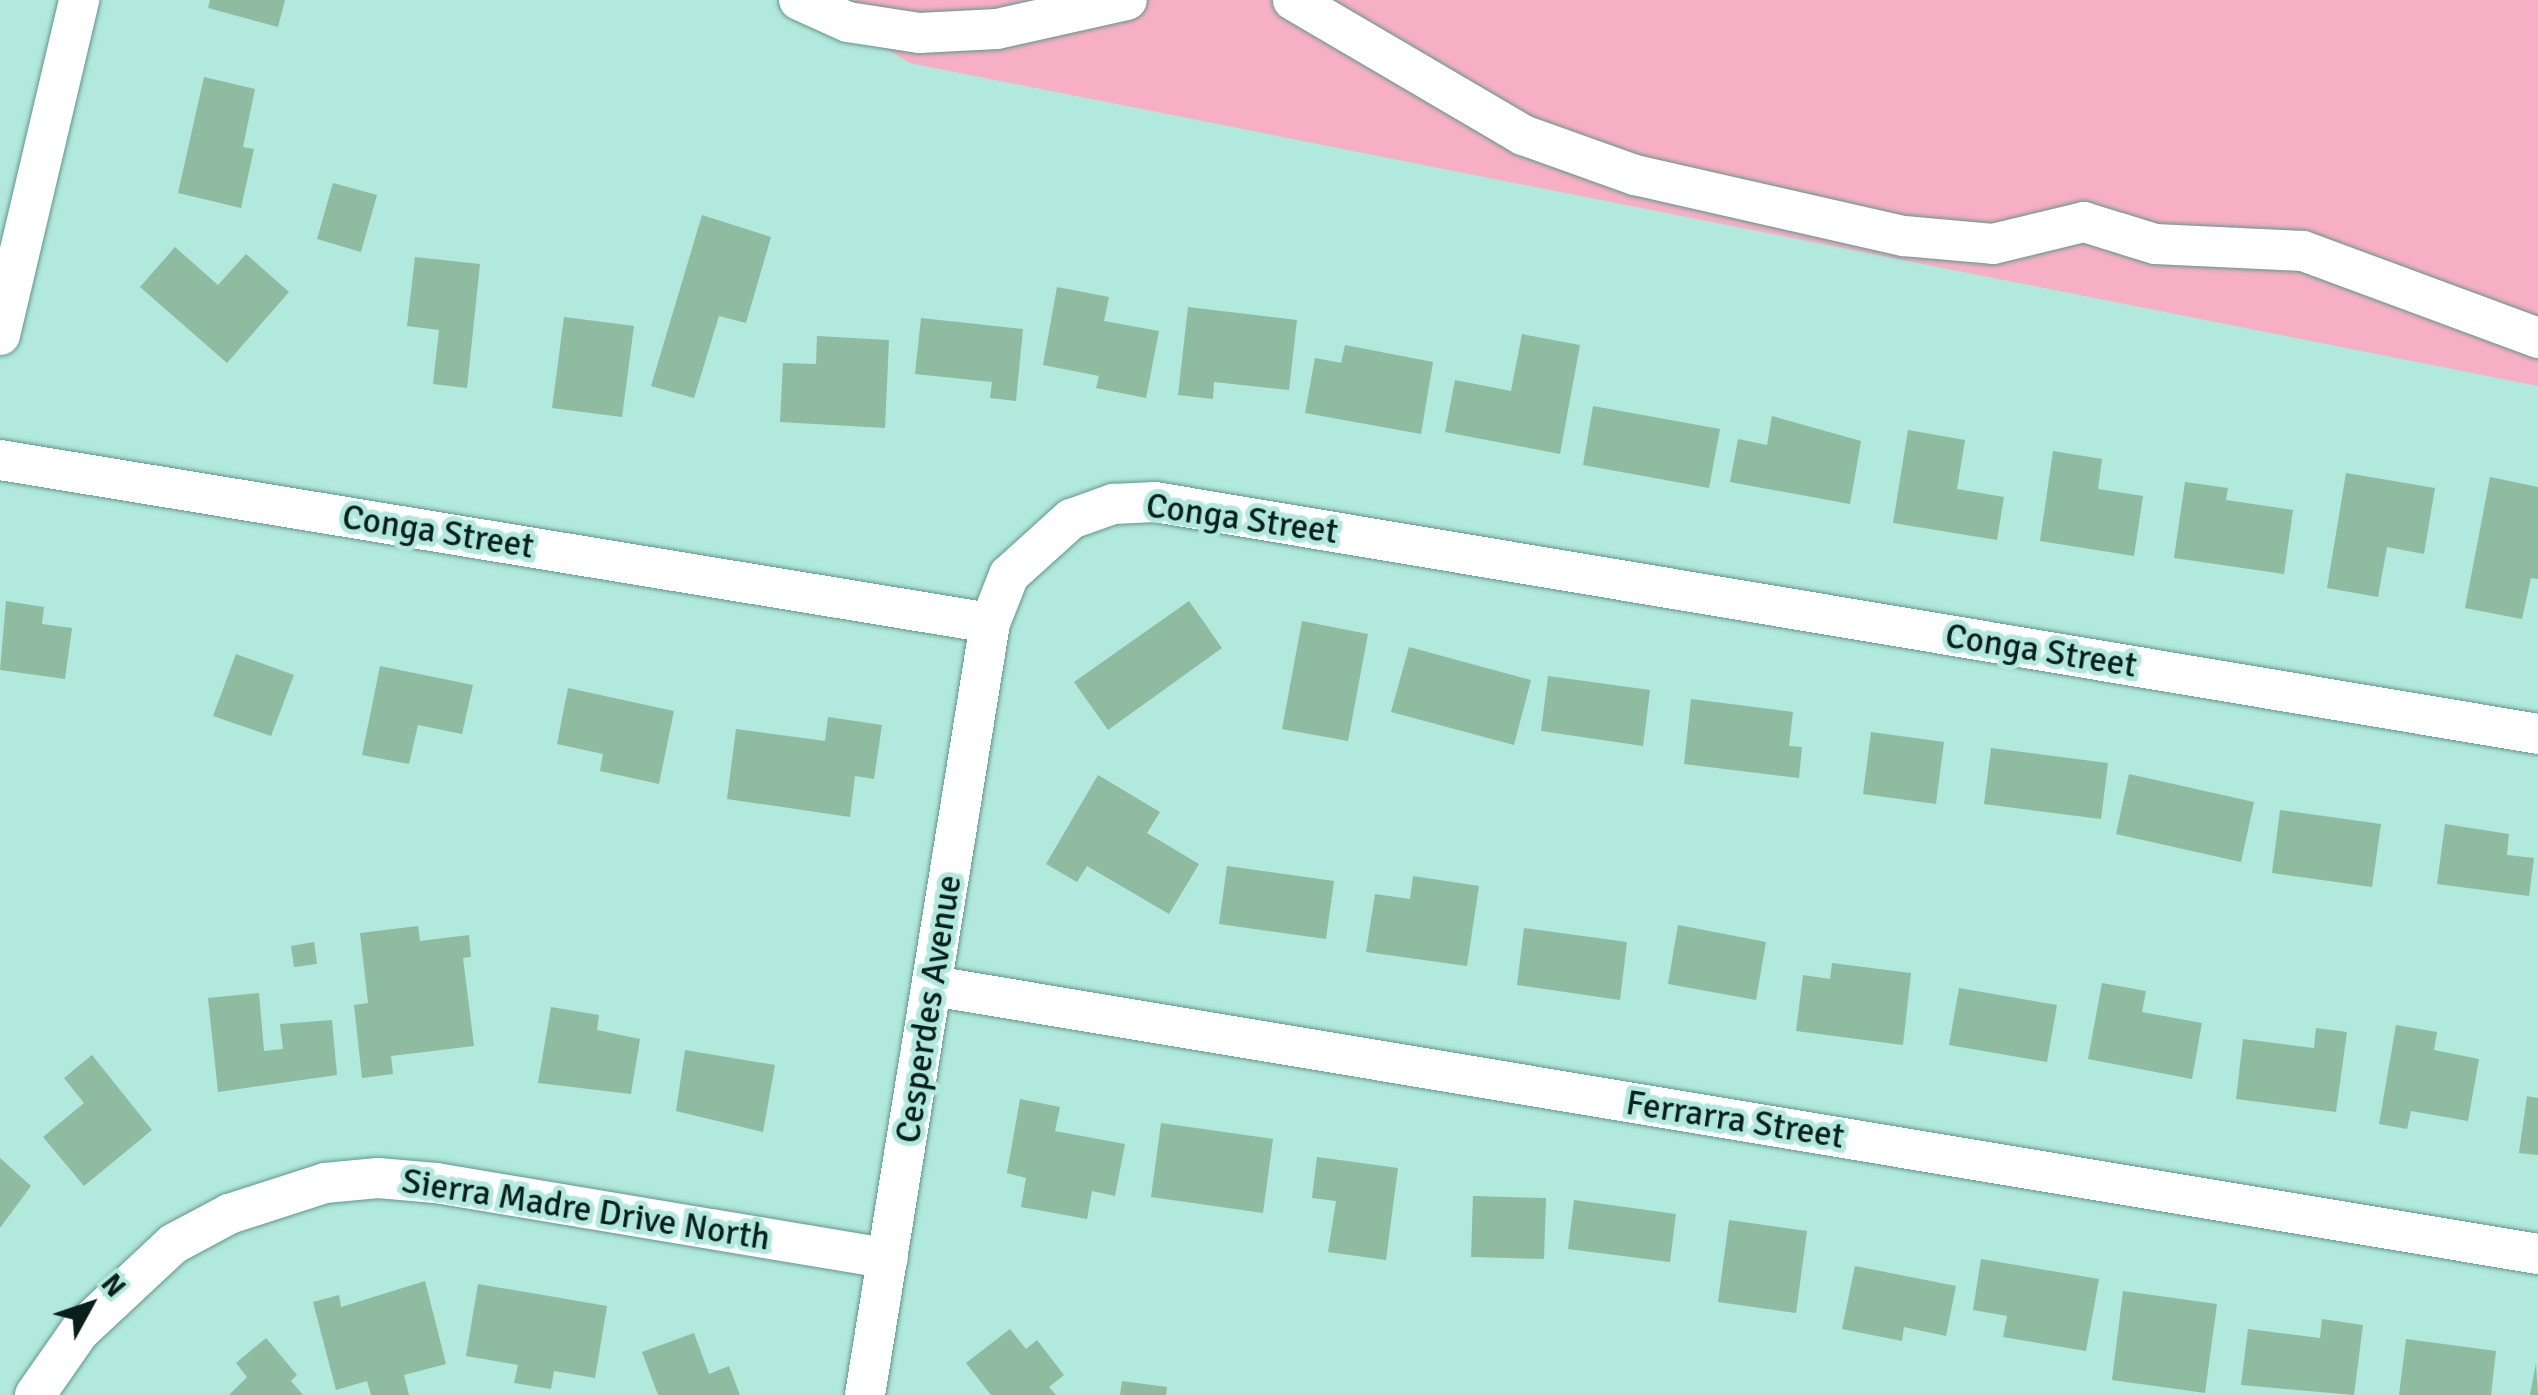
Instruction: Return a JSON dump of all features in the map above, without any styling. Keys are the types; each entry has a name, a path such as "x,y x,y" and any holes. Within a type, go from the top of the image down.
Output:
{"street":[{"path":"0,335 79,0"},
{"path":"799,0 848,22 919,33 997,29 1126,0"},
{"path":"1294,0 1523,135 1635,175 1904,236 1993,244 2084,222 2155,244 2303,251 2538,338"},
{"name":"Conga Street","path":"0,460 990,623 1010,575 1038,542 1071,519 1113,504 1155,502 2538,734"},
{"name":"Cesperdes Avenue","path":"865,1395 990,623"},
{"name":"Ferrarra Street","path":"933,986 2538,1254"},
{"name":"Sierra Madre Drive North","path":"36,1395 91,1319 173,1244 285,1193 378,1178 436,1183 888,1259"}],"shaded area":[{"path":"804,0 2538,0 2538,386 910,63"}],"building":[{"path":"210,0 285,0 278,27 208,8"},
{"path":"204,77 255,89 243,147 254,149 241,208 178,193"},
{"path":"333,183 377,195 361,252 317,239"},
{"path":"702,215 771,237 746,323 719,316 694,398 651,386"},
{"path":"175,247 218,285 246,254 289,292 227,363 140,287"},
{"path":"415,257 480,264 467,388 433,384 439,330 407,326"},
{"path":"1057,287 1109,297 1104,321 1159,331 1146,398 1096,388 1099,376 1043,365"},
{"path":"1188,307 1297,320 1289,390 1214,382 1213,399 1178,395"},
{"path":"564,317 634,326 622,417 552,408"},
{"path":"921,318 1023,329 1016,401 990,398 992,382 915,374"},
{"path":"1522,334 1580,345 1560,454 1445,432 1455,380 1511,391"},
{"path":"817,336 889,340 885,428 780,422 783,363 816,364"},
{"path":"1345,345 1433,362 1421,434 1305,413 1315,358 1341,363"},
{"path":"1593,406 1720,429 1709,488 1583,465"},
{"path":"1772,416 1861,441 1850,504 1730,482 1738,439 1767,445"},
{"path":"1908,430 1965,440 1957,489 2004,497 1997,540 1893,523"},
{"path":"2053,451 2102,459 2098,489 2143,496 2134,556 2040,541"},
{"path":"2346,473 2435,488 2424,554 2387,547 2378,597 2327,588"},
{"path":"2490,477 2538,487 2538,579 2531,578 2522,619 2465,608"},
{"path":"2185,482 2228,488 2226,500 2293,510 2284,574 2174,558"},
{"path":"6,601 44,607 42,624 72,628 65,679 0,670"},
{"path":"1189,601 1222,648 1108,730 1074,682"},
{"path":"1302,621 1368,634 1348,741 1282,729"},
{"path":"1409,647 1531,680 1514,745 1391,712"},
{"path":"236,654 294,675 271,736 213,716"},
{"path":"380,666 473,685 462,734 418,725 409,764 362,755"},
{"path":"1548,676 1650,690 1643,746 1541,731"},
{"path":"568,688 674,711 659,784 600,771 603,754 557,744"},
{"path":"1691,699 1793,712 1789,746 1802,747 1799,778 1684,764"},
{"path":"828,717 882,725 874,779 855,776 850,817 727,799 736,729 825,741"},
{"path":"1871,732 1944,742 1936,804 1863,794"},
{"path":"1991,748 2108,763 2101,819 1984,804"},
{"path":"2129,774 2254,802 2241,862 2116,834"},
{"path":"1098,775 1160,812 1147,833 1199,864 1169,914 1087,866 1077,882 1046,864"},
{"path":"2280,810 2381,824 2372,887 2272,873"},
{"path":"2445,824 2509,834 2507,855 2534,858 2529,896 2437,884"},
{"path":"1227,866 1334,881 1326,939 1219,924"},
{"path":"1413,876 1479,886 1467,966 1366,952 1375,894 1410,899"},
{"path":"1678,925 1766,942 1756,1000 1668,984"},
{"path":"418,926 420,941 469,935 471,957 463,958 474,1046 391,1056 393,1074 362,1078 354,1005 368,1003 360,933"},
{"path":"1524,928 1627,942 1620,1000 1517,985"},
{"path":"314,942 317,964 294,967 291,946"},
{"path":"1832,963 1911,973 1903,1045 1796,1031 1803,975 1830,979"},
{"path":"2102,983 2146,991 2142,1012 2202,1023 2192,1079 2088,1059"},
{"path":"1959,988 2057,1005 2047,1062 1949,1045"},
{"path":"259,993 264,1051 283,1049 280,1024 332,1020 337,1075 218,1092 208,998"},
{"path":"551,1007 599,1015 597,1030 640,1039 631,1094 538,1083"},
{"path":"2396,1025 2437,1032 2434,1050 2479,1059 2468,1121 2411,1111 2407,1129 2379,1124"},
{"path":"2316,1028 2347,1032 2336,1112 2236,1099 2243,1039 2314,1048"},
{"path":"685,1050 775,1065 763,1132 676,1111"},
{"path":"92,1055 152,1130 84,1186 43,1137 84,1103 64,1078"},
{"path":"2527,1096 2538,1098 2538,1155 2519,1153"},
{"path":"1020,1099 1060,1107 1055,1131 1125,1144 1115,1196 1092,1191 1087,1219 1021,1207 1026,1178 1007,1173"},
{"path":"1161,1123 1273,1139 1263,1213 1151,1197"},
{"path":"1317,1157 1398,1168 1386,1260 1328,1252 1336,1201 1312,1198"},
{"path":"0,1158 31,1186 0,1228"},
{"path":"1473,1196 1546,1198 1544,1259 1471,1257"},
{"path":"1574,1200 1676,1214 1670,1262 1568,1249"},
{"path":"1729,1220 1807,1231 1796,1313 1718,1302"},
{"path":"1981,1259 2099,1279 2086,1351 2003,1337 2007,1316 1973,1310"},
{"path":"1855,1266 1956,1286 1946,1336 1904,1327 1902,1341 1842,1329"},
{"path":"425,1281 446,1364 404,1375 409,1395 371,1395 367,1381 336,1390 313,1302 339,1295 341,1307"},
{"path":"478,1284 607,1306 595,1378 554,1371 551,1389 514,1383 518,1365 466,1356"},
{"path":"2123,1291 2217,1304 2205,1393 2112,1380"},
{"path":"2322,1319 2363,1325 2354,1395 2241,1385 2248,1329 2320,1338"},
{"path":"1010,1329 1026,1349 1037,1340 1064,1375 1049,1387 1056,1395 991,1395 966,1363"},
{"path":"694,1333 709,1374 729,1366 740,1395 658,1395 642,1352"},
{"path":"266,1338 297,1375 291,1381 303,1395 229,1395 247,1377 236,1363"},
{"path":"2406,1339 2496,1351 2491,1395 2399,1395"},
{"path":"2536,1363 2538,1395 2530,1395"},
{"path":"1122,1381 1167,1387 1166,1395 1120,1395"}]}
